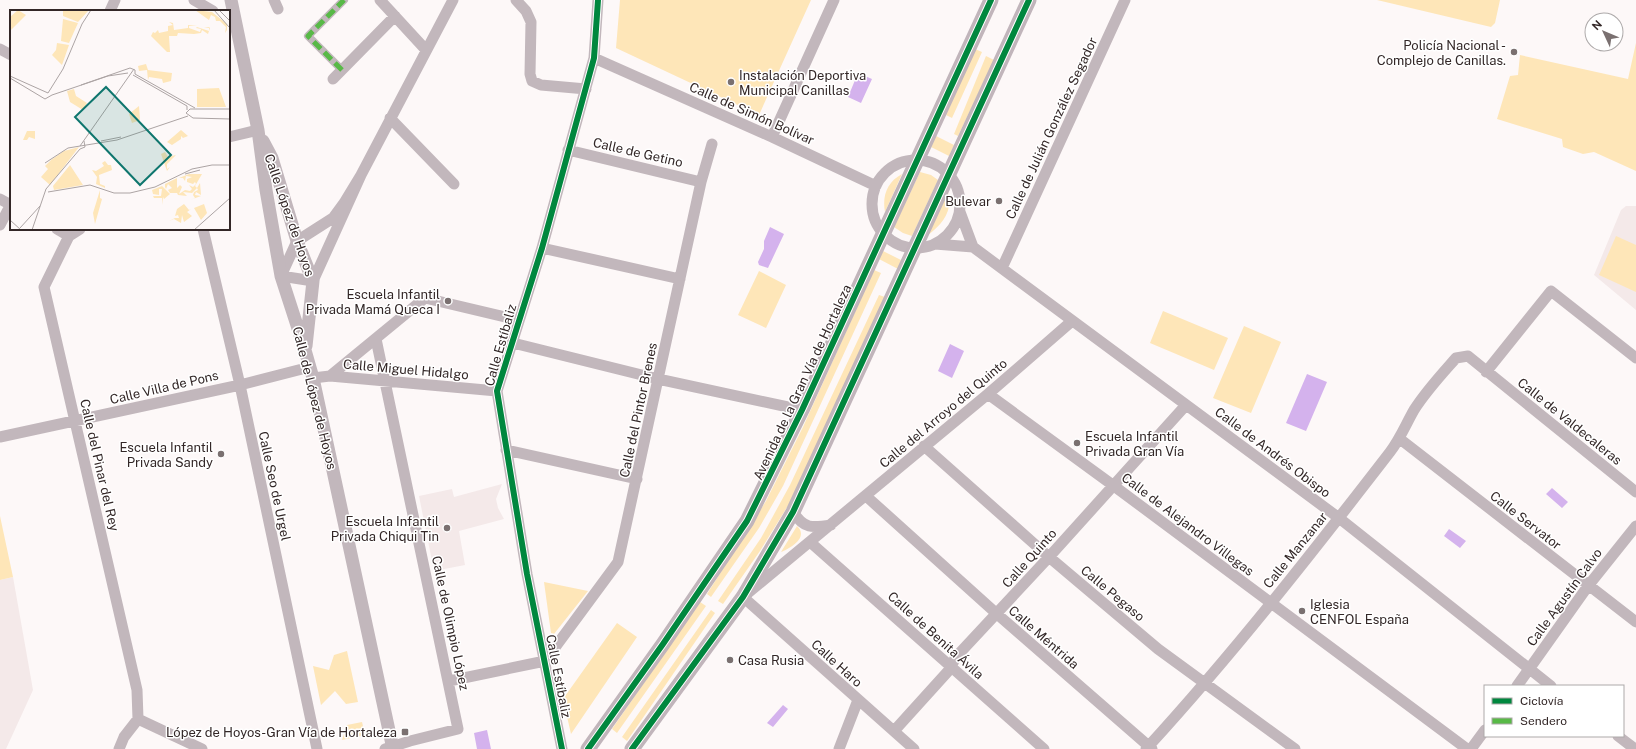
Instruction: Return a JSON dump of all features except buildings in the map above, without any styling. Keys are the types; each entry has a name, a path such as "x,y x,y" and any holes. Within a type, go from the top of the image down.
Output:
{"main road":[{"name":"Avenida de la Gran Vía de Hortaleza","path":"588,749 663,644 747,521 802,410 991,0"},
{"path":"632,749 743,597 793,512 1029,0"}],"street":[{"path":"110,10 115,0"},
{"path":"194,0 211,10"},
{"name":"Calle de López de Hoyos","path":"231,0 232,22 258,130 266,190 282,276 306,350 391,748"},
{"path":"342,70 308,36 344,0"},
{"path":"380,0 426,50"},
{"path":"361,175 333,218 297,241 282,276 314,282 361,175 453,0"},
{"path":"516,0 526,11 531,22 530,74 532,81 541,85 586,89"},
{"name":"Calle Estíbaliz","path":"562,749 527,574 496,391 513,343 518,320 542,248 586,89 594,58 598,0"},
{"path":"772,137 834,0"},
{"name":"Calle de Julián González Segador","path":"1002,268 1125,0"},
{"path":"333,79 395,16"},
{"path":"0,49 10,54"},
{"name":"Calle de Simón Bolívar","path":"594,58 772,137 876,186"},
{"path":"390,118 454,184"},
{"path":"230,137 258,130"},
{"name":"Calle López de Hoyos","path":"258,130 272,158 297,241 314,282 306,350"},
{"name":"Calle del Pintor Brenes","path":"545,661 618,562 638,479 680,278 712,144"},
{"name":"Calle de Getino","path":"568,150 702,182"},
{"path":"935,244 973,247 960,212 958,193 949,175 940,167 927,161 917,160 902,162 892,166 882,174 876,186 872,207 877,224 884,233 905,246 915,249 926,248 935,244 949,234 956,224 960,212"},
{"path":"0,199 10,204"},
{"path":"0,225 10,206"},
{"path":"59,230 70,236"},
{"name":"Calle del Pinar del Rey","path":"79,230 70,236 44,287 137,690 138,719"},
{"name":"Calle Seo de Urgel","path":"203,230 240,385 317,749"},
{"name":"Calle de Andrés Obispo","path":"973,247 1339,518 1550,685"},
{"path":"542,248 680,278"},
{"path":"1486,372 1551,291 1636,358"},
{"path":"330,376 425,298 518,320"},
{"name":"Calle del Arroyo del Quinto","path":"743,597 988,394 1072,320"},
{"name":"Calle de Olimpio López","path":"376,339 458,729 391,748"},
{"path":"513,343 658,380 802,410"},
{"name":"Calle Manzanar","path":"1149,748 1339,518 1400,440 1414,411 1427,392 1456,358 1468,356 1486,372"},
{"name":"Calle Villa de Pons","path":"0,437 76,422 240,385 311,372"},
{"name":"Calle Miguel Hidalgo","path":"311,372 330,376 496,391"},
{"name":"Calle de Valdecaleras","path":"1486,372 1636,492"},
{"name":"Calle de Alejandro Villegas","path":"988,394 1467,749"},
{"name":"Calle Quinto","path":"894,731 951,668 955,658 1114,486 1186,405"},
{"name":"Calle Servator","path":"1400,440 1636,622"},
{"name":"Calle Pegaso","path":"924,446 1049,557 1158,649 1295,749"},
{"path":"506,450 638,479"},
{"name":"Calle Méntrida","path":"866,496 1149,748"},
{"path":"793,512 797,519 805,525 814,528 831,525"},
{"name":"Calle Agustín Calvo","path":"1518,685 1588,586 1636,526"},
{"name":"Calle de Benita Ávila","path":"810,542 1044,749"},
{"name":"Calle Haro","path":"743,597 914,749"},
{"path":"449,682 545,661"},
{"path":"839,749 858,700"},
{"path":"119,749 124,737 138,719 202,749"},
{"path":"1471,749 1484,731"},
{"path":"1619,737 1636,749"}],"shaded area":[{"name":"Instalación Deportiva Municipal Canillas","path":"620,0 811,0 759,115 616,48"},
{"path":"1377,0 1500,0 1495,23 1491,27"},
{"path":"1636,43 1636,171 1594,152 1583,154 1563,147 1562,139 1497,119 1510,76 1518,75 1520,55 1628,79"},
{"path":"975,49 982,52 952,118 946,115"},
{"path":"986,56 994,60 958,136 954,134"},
{"path":"858,73 872,79 861,103 848,97"},
{"path":"936,136 954,145 949,156 931,147"},
{"path":"920,172 931,175 938,180 912,236 903,233 894,227"},
{"path":"902,174 885,212 884,200 889,185"},
{"path":"948,192 949,205 946,216 942,222 928,235"},
{"path":"1626,206 1636,206 1636,310 1594,275 1621,210"},
{"path":"770,227 784,234 768,268 759,265 758,262 764,249 764,241"},
{"path":"1616,236 1636,245 1636,292 1599,275"},
{"path":"883,251 901,260 898,269 879,259"},
{"path":"874,270 881,273 783,486 759,528 711,597 707,594 766,501 803,427"},
{"path":"759,271 786,285 766,328 738,315"},
{"path":"879,295 885,297 789,504 760,551 723,604 718,601 761,538 790,485"},
{"path":"1163,311 1228,338 1214,370 1150,343"},
{"path":"1244,326 1281,342 1251,413 1213,398"},
{"path":"950,344 964,351 952,378 938,371"},
{"path":"1307,374 1327,382 1306,431 1286,423"},
{"name":"Escuela Infantil Privada Chiqui Tin","path":"502,484 496,499 498,508 504,519 459,531 465,565 434,571 419,496 452,489 454,497"},
{"path":"1552,488 1568,502 1562,508 1546,494"},
{"path":"0,516 13,577 0,580"},
{"path":"797,526 801,534 800,538 794,545 781,552"},
{"path":"1449,529 1466,541 1460,548 1444,536"},
{"path":"13,577 33,690 6,749 0,749 0,580"},
{"path":"544,582 588,591 554,634 551,633"},
{"path":"700,602 706,606 617,733 612,729"},
{"path":"711,610 715,613 627,741 622,737"},
{"path":"617,623 637,637 571,734 563,699"},
{"path":"347,651 358,702 346,704 335,691 321,705 313,666 329,670 334,655"},
{"path":"783,705 788,709 773,727 767,723"},
{"path":"362,722 365,735 342,740 347,725"},
{"path":"487,730 491,749 477,749 474,733"}],"marked path":[{"path":"342,70 308,36 344,0"}],"cycle path":[{"path":"562,749 527,574 497,391 542,248 594,58 598,0"},
{"path":"588,749 663,644 747,521 802,410 991,0"},
{"path":"632,749 743,597 793,512 1029,0"}],"place":[{"name":"Policía Nacional - Complejo de Canillas.","path":"1514,52"},
{"name":"Instalación Deportiva Municipal Canillas","path":"731,82"},
{"name":"Bulevar","path":"999,201"},
{"name":"Escuela Infantil Privada Mamá Queca I","path":"448,301"},
{"name":"Escuela Infantil Privada Gran Vía","path":"1077,443"},
{"name":"Escuela Infantil Privada Sandy","path":"221,454"},
{"name":"Escuela Infantil Privada Chiqui Tin","path":"447,528"},
{"name":"Iglesia CENFOL España","path":"1302,611"},
{"name":"Casa Rusia","path":"730,660"},
{"name":"López de Hoyos-Gran Vía de Hortaleza","path":"405,732"}]}
